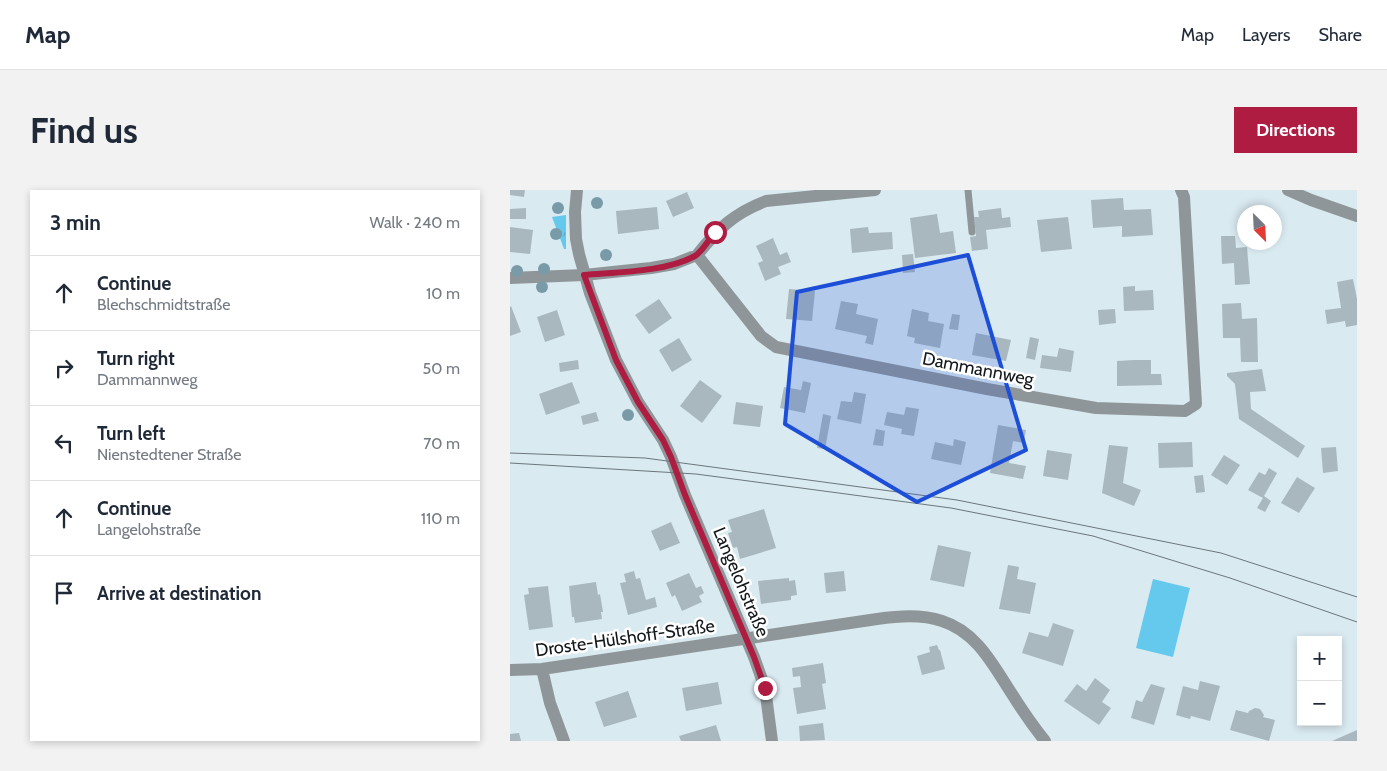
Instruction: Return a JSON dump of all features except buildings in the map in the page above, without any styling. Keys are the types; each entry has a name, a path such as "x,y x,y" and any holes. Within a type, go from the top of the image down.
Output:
{"street":[{"name":"Langelohstraße","path":"577,190 575,212 576,239 584,275 616,360 638,402 663,440 746,638 765,688 772,741"},
{"path":"510,278 584,275 666,266 697,255 715,232 751,206 766,201 875,190"},
{"name":"Dammannweg","path":"697,255 761,336 776,347 987,389 1096,408 1185,411 1196,404 1184,197 1181,190"},
{"path":"1288,190 1357,216"},
{"name":"Droste-Hülshoff-Straße","path":"510,670 542,669 894,617 919,616 941,620 966,633 982,649 1026,716 1045,741"},
{"path":"542,669 550,703 564,741"}],"lane":[{"path":"968,190 972,232"}],"highlighted area":[{"path":"968,255 1026,450 917,502 785,424 797,292"}],"green space":[{"path":"566,215 566,249 564,249 552,217"},
{"path":"1153,579 1190,588 1173,657 1136,648"}],"tram line":[{"path":"510,453 645,458 957,500 1221,553 1357,597"},
{"path":"510,463 696,474 951,508 1093,536 1230,578 1357,622"}],"route":[{"path":"715,232 697,255 674,264 584,275 616,360 638,402 663,440 671,457 685,495 761,674 765,688"}]}
